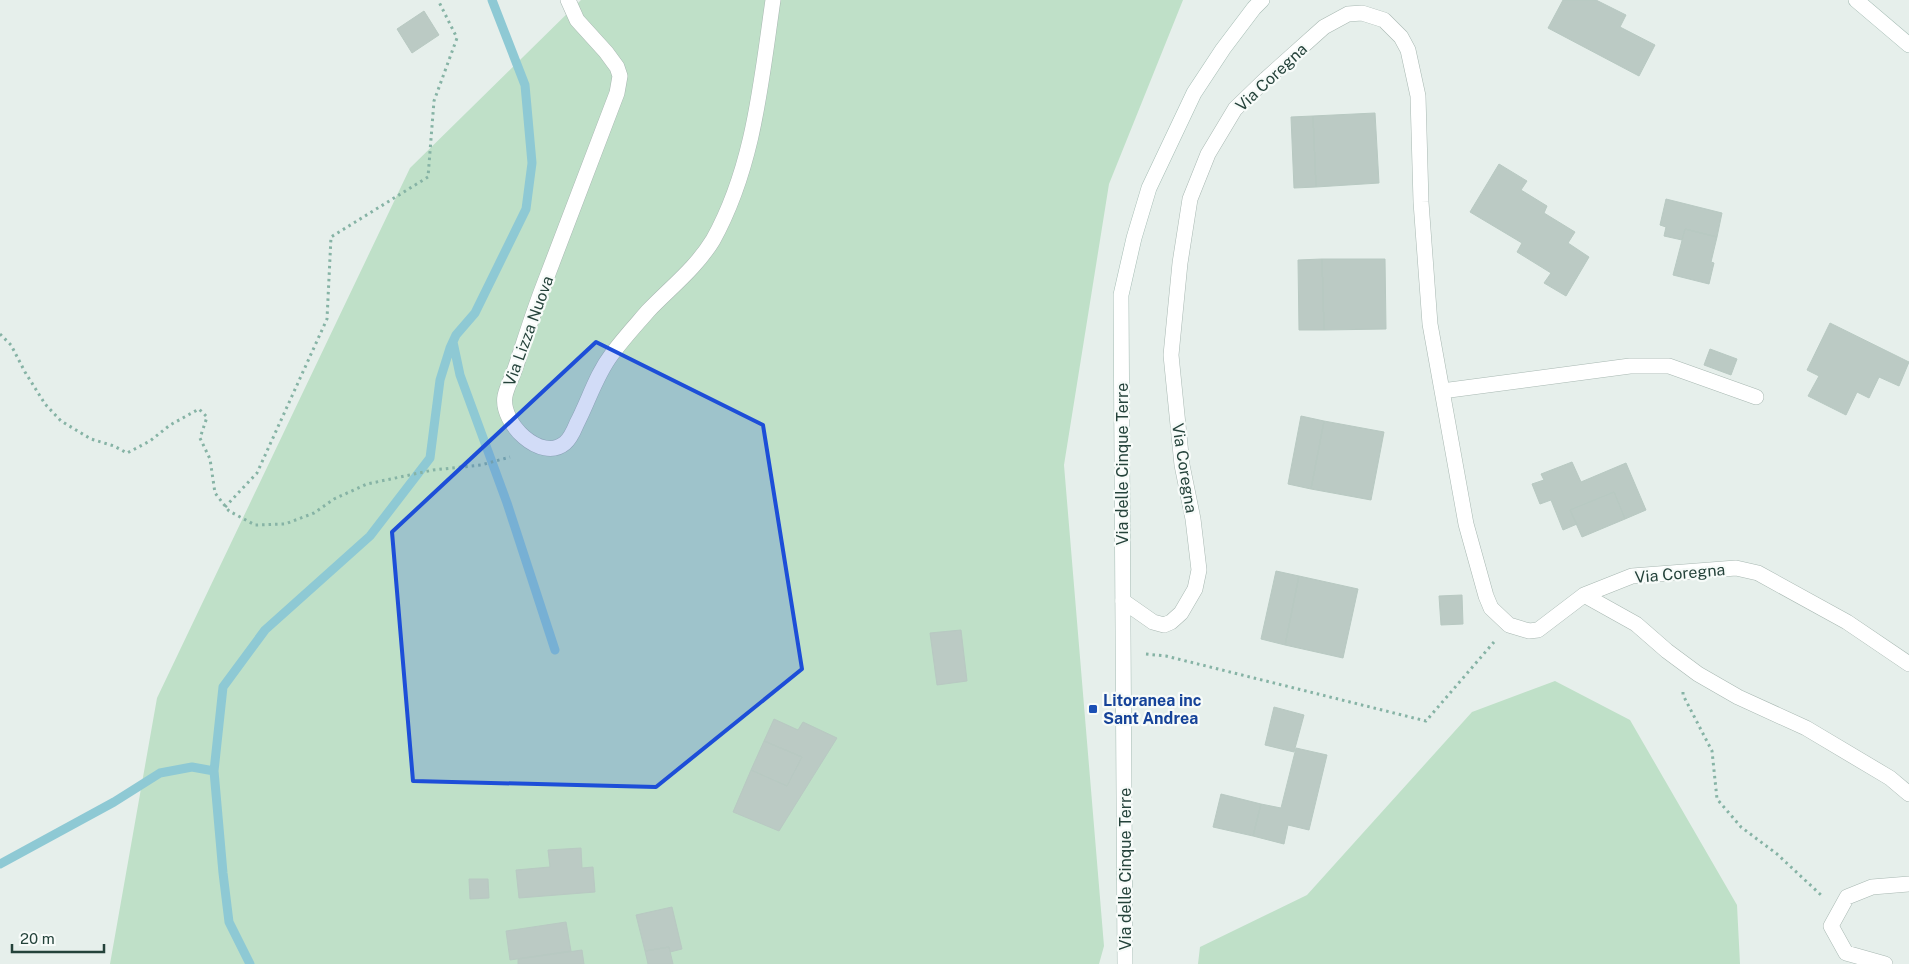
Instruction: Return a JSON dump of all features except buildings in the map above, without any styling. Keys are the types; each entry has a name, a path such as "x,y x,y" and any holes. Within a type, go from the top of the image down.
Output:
{"street":[{"name":"Via Lizza Nuova","path":"568,0 577,20 606,52 617,67 620,76 617,93 529,325 505,396 507,414 524,438 537,445 552,448 558,447 569,438 585,408 597,379 612,354 648,311 682,280 711,242 726,213 734,195 753,134 773,0"},
{"path":"1856,0 1909,46"},
{"name":"Via delle Cinque Terre","path":"1125,964 1121,295 1134,238 1149,188 1194,93 1255,3"},
{"name":"Via Coregna","path":"1123,600 1153,622 1164,625 1181,613 1195,589 1199,570 1193,519 1182,465 1171,355 1180,263 1190,199 1208,154 1235,109 1324,28 1348,14 1362,13 1384,20 1397,32 1408,50 1418,96 1421,202 1430,324 1466,524 1491,608 1509,625 1529,631 1538,630 1584,595 1632,576 1736,568 1758,573 1847,622 1909,664"},
{"path":"1442,391 1630,366 1669,366 1756,397"},
{"path":"1584,595 1636,624 1698,674 1738,697 1806,728 1890,778 1909,794"},
{"path":"1885,964 1846,953 1831,926 1847,897 1872,887 1909,884"}],"path":[{"path":"225,507 257,473 327,319 331,238 428,177 434,100 457,38 438,0"},
{"path":"0,334 11,344 25,372 46,404 61,421 91,438 127,453 150,441 170,425 199,409 207,418 200,438 210,459 216,493 225,507 255,525 285,524 314,513 334,499 368,484 433,470 481,465 512,456"},
{"path":"1123,652 1166,656 1426,721 1509,625"},
{"path":"1681,661 1684,695 1712,751 1717,798 1740,827 1778,854 1838,911"}],"highlighted area":[{"path":"596,342 763,425 802,669 656,787 413,781 392,532"}],"green space":[{"path":"581,0 1183,0 1109,184 1064,465 1104,946 1099,964 110,964 157,698 410,168"},
{"path":"1555,681 1630,720 1737,905 1740,964 1198,964 1200,947 1307,895 1472,712"}],"waterway":[{"path":"250,964 229,922 223,873 214,771 223,687 265,630 370,536 430,458 440,380 450,348 456,335 475,313 526,209 532,163 525,85 492,0"},
{"path":"453,342 460,375 507,503 555,650"},
{"path":"0,864 114,802 160,773 192,767 214,771"}],"place":[{"name":"Litoranea inc Sant Andrea","path":"1093,709"}]}
